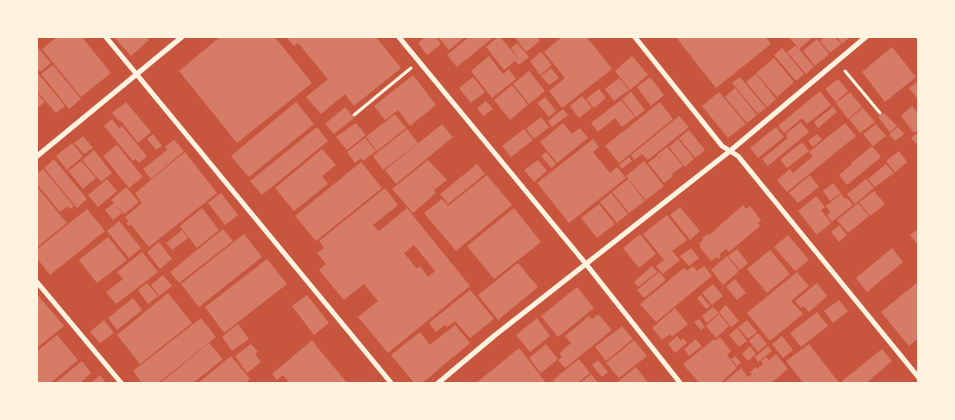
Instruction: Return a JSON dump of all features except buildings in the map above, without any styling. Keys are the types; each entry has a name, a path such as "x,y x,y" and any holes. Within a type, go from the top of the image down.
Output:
{"street":[{"path":"105,36 392,384"},
{"path":"36,157 183,36"},
{"path":"398,36 586,264 681,384"},
{"path":"634,36 722,146 738,156 919,378"},
{"path":"437,384 494,336 730,151 867,36"},
{"path":"36,281 122,384"}],"path":[{"path":"354,115 419,62"},
{"path":"836,62 880,113"}]}
